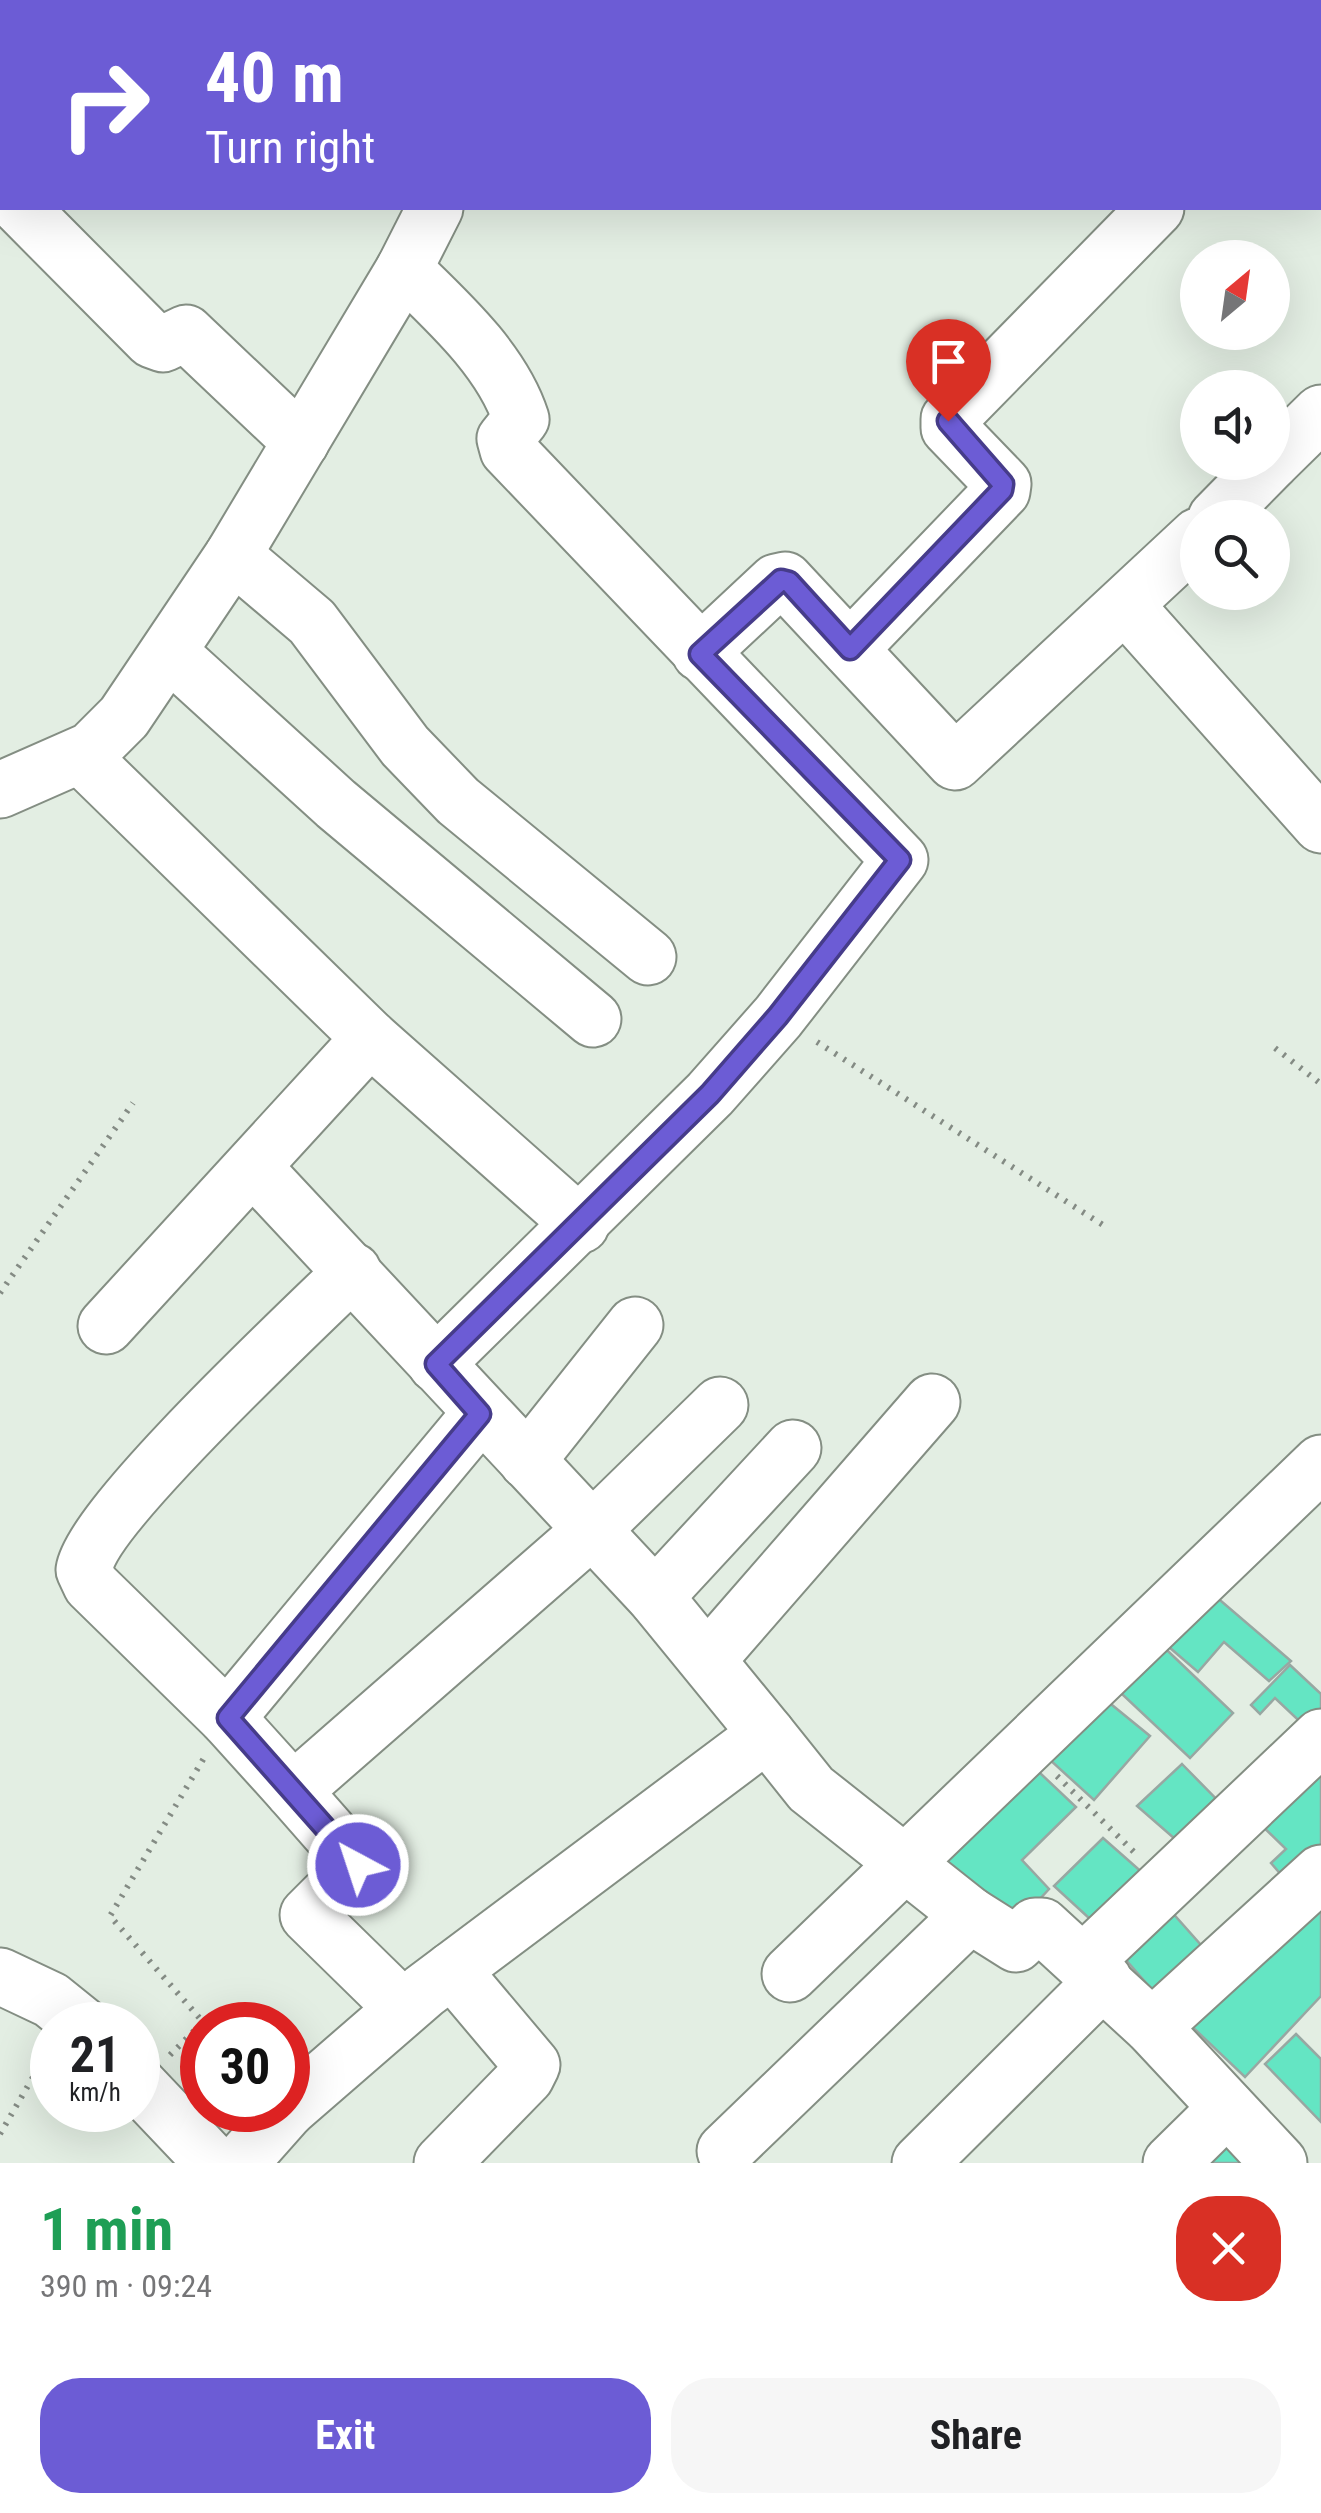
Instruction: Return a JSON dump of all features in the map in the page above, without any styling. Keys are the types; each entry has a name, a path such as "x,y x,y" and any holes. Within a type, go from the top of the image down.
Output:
{"street":[{"path":"24,210 152,340 163,344 186,333 301,442"},
{"path":"0,790 81,756 109,735 170,654 404,269 434,210"},
{"path":"850,649 1002,490 1003,484 949,428 949,418 1154,210"},
{"path":"404,269 470,336 508,393 521,419 505,438 504,446 900,860 778,1016 699,1106 436,1364"},
{"path":"1290,444 1321,413"},
{"path":"1234,500 1254,480"},
{"path":"700,654 781,580 789,582 955,762 1180,553"},
{"path":"233,555 312,622 405,746 458,801 648,957"},
{"path":"1125,605 1321,825"},
{"path":"170,654 336,804 593,1019"},
{"path":"81,756 370,1038 581,1225"},
{"path":"106,1326 370,1038"},
{"path":"253,1167 655,1597 709,1658 811,1788 902,1865 970,1916 1016,1944 1035,1926 1042,1926 1152,2027 1280,2163"},
{"path":"353,1272 176,1448 116,1518 85,1562 85,1577 228,1718 358,1865 308,1915 403,2008"},
{"path":"527,1461 635,1326"},
{"path":"709,1658 932,1402"},
{"path":"293,1791 593,1529 720,1405"},
{"path":"228,1718 480,1414"},
{"path":"655,1597 793,1448"},
{"path":"790,1974 1024,1744 1313,1487"},
{"path":"310,2090 403,2008 767,1734"},
{"path":"920,2163 1094,1971 1165,1882 1321,1737"},
{"path":"1152,2027 1321,1872"},
{"path":"725,2151 970,1916"},
{"path":"442,2163 526,2077 532,2065 452,1970"},
{"path":"0,1976 53,2002"},
{"path":"160,2107 213,2163"},
{"path":"1171,2163 1227,2108"},
{"path":"240,2163 267,2132"}],"path":[{"path":"778,1016 1103,1225"},
{"path":"1274,1048 1321,1084"},
{"path":"0,1293 133,1103"},
{"path":"186,2002 110,1916 228,1718"},
{"path":"1024,1744 1165,1882"},
{"path":"0,2134 30,2083"}],"building":[{"path":"1200,1583 1291,1661 1269,1681 1224,1642 1198,1672 1155,1635"},
{"path":"1150,1634 1233,1713 1190,1758 1107,1680"},
{"path":"1290,1665 1321,1694 1321,1725 1313,1734 1275,1698 1260,1714 1251,1705"},
{"path":"1090,1687 1150,1736 1094,1800 1038,1749"},
{"path":"1321,1755 1321,1851 1290,1885 1271,1863 1286,1849 1257,1821"},
{"path":"1023,1757 1076,1807 1022,1860 1049,1889 1014,1927 926,1858"},
{"path":"1182,1764 1230,1813 1190,1852 1137,1806"},
{"path":"1103,1838 1153,1882 1102,1930 1054,1886"},
{"path":"1162,1901 1216,1962 1168,2008 1112,1944"},
{"path":"1321,1908 1321,1996 1245,2077 1182,2017"},
{"path":"1296,2034 1321,2059 1321,2122 1265,2064"},
{"path":"1235,2123 1266,2163 1195,2163"}],"route":[{"path":"358,1865 228,1718 480,1414 436,1364 710,1094 778,1016 900,860 700,654 781,580 789,582 850,649 1002,490 1003,484 949,428 948,421"}]}
